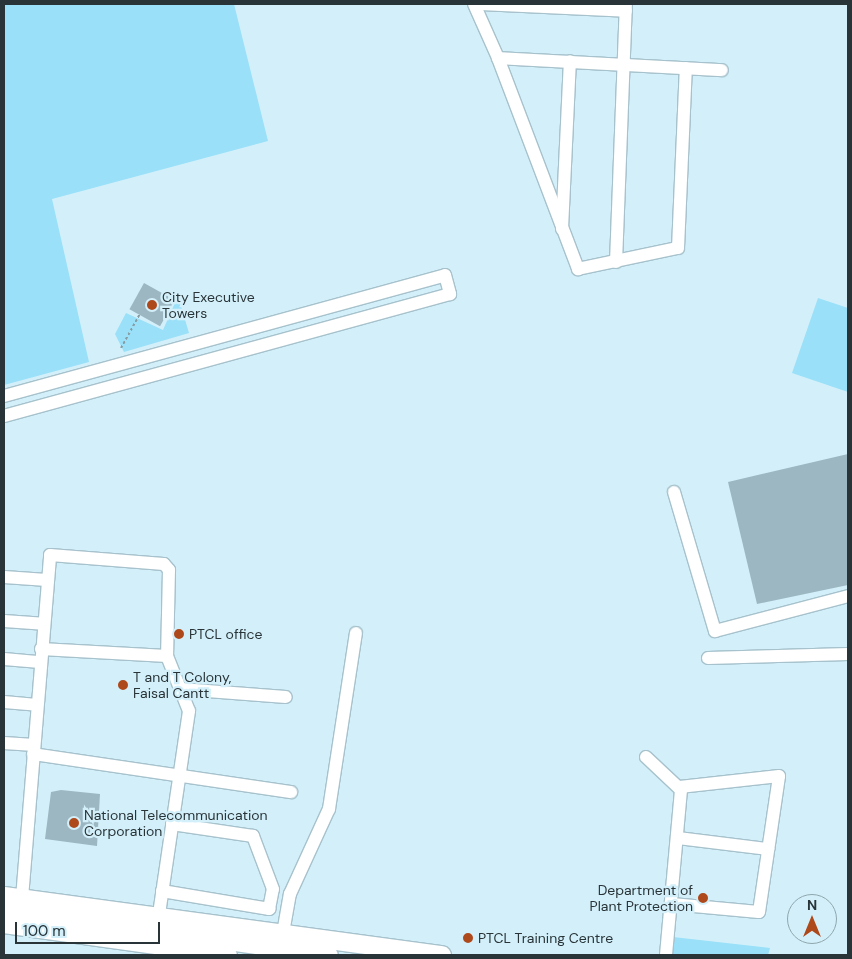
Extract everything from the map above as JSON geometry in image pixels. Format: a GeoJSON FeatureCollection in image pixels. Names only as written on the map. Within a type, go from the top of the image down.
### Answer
{"type":"FeatureCollection","features":[{"type":"Feature","properties":{"kind":"highway"},"geometry":{"type":"LineString","coordinates":[[4,896],[159,914],[442,955]]}},
{"type":"Feature","properties":{"kind":"highway"},"geometry":{"type":"LineString","coordinates":[[4,909],[329,955]]}},
{"type":"Feature","properties":{"kind":"highway"},"geometry":{"type":"LineString","coordinates":[[4,924],[228,955]]}},
{"type":"Feature","properties":{"kind":"street"},"geometry":{"type":"LineString","coordinates":[[474,4],[498,58],[562,235],[578,269],[678,248],[686,68]]}},
{"type":"Feature","properties":{"kind":"street"},"geometry":{"type":"LineString","coordinates":[[480,4],[626,7],[616,262]]}},
{"type":"Feature","properties":{"kind":"street"},"geometry":{"type":"LineString","coordinates":[[498,58],[722,70]]}},
{"type":"Feature","properties":{"kind":"street"},"geometry":{"type":"LineString","coordinates":[[562,235],[570,62]]}},
{"type":"Feature","properties":{"kind":"street"},"geometry":{"type":"LineString","coordinates":[[4,396],[445,276],[450,294],[4,416]]}},
{"type":"Feature","properties":{"kind":"street"},"geometry":{"type":"LineString","coordinates":[[300,315],[306,333]]}},
{"type":"Feature","properties":{"kind":"street"},"geometry":{"type":"LineString","coordinates":[[674,492],[715,631],[848,596]]}},
{"type":"Feature","properties":{"kind":"street"},"geometry":{"type":"LineString","coordinates":[[22,898],[46,580],[54,552],[164,564],[169,570],[167,656],[188,711],[159,914]]}},
{"type":"Feature","properties":{"kind":"street"},"geometry":{"type":"LineString","coordinates":[[4,577],[46,580]]}},
{"type":"Feature","properties":{"kind":"street"},"geometry":{"type":"LineString","coordinates":[[4,621],[43,624]]}},
{"type":"Feature","properties":{"kind":"street"},"geometry":{"type":"LineString","coordinates":[[282,933],[290,894],[329,809],[356,632]]}},
{"type":"Feature","properties":{"kind":"street"},"geometry":{"type":"LineString","coordinates":[[708,658],[848,650]]}},
{"type":"Feature","properties":{"kind":"street"},"geometry":{"type":"LineString","coordinates":[[4,659],[41,656],[167,656]]}},
{"type":"Feature","properties":{"kind":"street"},"geometry":{"type":"LineString","coordinates":[[181,689],[286,697]]}},
{"type":"Feature","properties":{"kind":"street"},"geometry":{"type":"LineString","coordinates":[[4,702],[37,705]]}},
{"type":"Feature","properties":{"kind":"street"},"geometry":{"type":"LineString","coordinates":[[4,743],[291,792]]}},
{"type":"Feature","properties":{"kind":"street"},"geometry":{"type":"LineString","coordinates":[[646,757],[680,787],[779,776],[759,912],[672,904]]}},
{"type":"Feature","properties":{"kind":"street"},"geometry":{"type":"LineString","coordinates":[[666,955],[678,838],[680,787]]}},
{"type":"Feature","properties":{"kind":"street"},"geometry":{"type":"LineString","coordinates":[[162,891],[269,909],[273,889],[253,836],[172,824]]}},
{"type":"Feature","properties":{"kind":"street"},"geometry":{"type":"LineString","coordinates":[[678,838],[768,849]]}},
{"type":"Feature","properties":{"kind":"path"},"geometry":{"type":"LineString","coordinates":[[121,348],[139,315]]}},
{"type":"Feature","properties":{"kind":"shaded area"},"geometry":{"type":"Polygon","coordinates":[[[4,4],[234,4],[268,141],[52,199],[89,362],[4,385],[4,4]]]}},
{"type":"Feature","properties":{"kind":"shaded area"},"geometry":{"type":"Polygon","coordinates":[[[178,296],[189,333],[124,352],[115,334],[126,313],[163,330],[178,296]]]}},
{"type":"Feature","properties":{"kind":"shaded area"},"geometry":{"type":"Polygon","coordinates":[[[818,298],[848,308],[848,392],[792,373],[818,298]]]}},
{"type":"Feature","properties":{"kind":"shaded area"},"geometry":{"type":"Polygon","coordinates":[[[673,937],[770,948],[768,955],[669,955],[673,937]]]}},
{"type":"Feature","properties":{"kind":"building","name":"City Executive Towers"},"geometry":{"type":"Polygon","coordinates":[[[144,283],[175,300],[160,326],[129,309],[144,283]]]}},
{"type":"Feature","properties":{"kind":"building"},"geometry":{"type":"Polygon","coordinates":[[[848,454],[848,585],[757,604],[728,482],[848,454]]]}},
{"type":"Feature","properties":{"kind":"building","name":"National Telecommunication Corporation"},"geometry":{"type":"Polygon","coordinates":[[[61,790],[100,794],[97,846],[45,839],[51,792],[61,790]]]}},
{"type":"Feature","properties":{"kind":"place","name":"City Executive Towers"},"geometry":{"type":"Point","coordinates":[152,305]}},
{"type":"Feature","properties":{"kind":"place","name":"PTCL office"},"geometry":{"type":"Point","coordinates":[179,634]}},
{"type":"Feature","properties":{"kind":"place","name":"T and T Colony, Faisal Cantt"},"geometry":{"type":"Point","coordinates":[123,685]}},
{"type":"Feature","properties":{"kind":"place","name":"National Telecommunication Corporation"},"geometry":{"type":"Point","coordinates":[74,823]}},
{"type":"Feature","properties":{"kind":"place","name":"Department of Plant Protection"},"geometry":{"type":"Point","coordinates":[703,898]}},
{"type":"Feature","properties":{"kind":"place","name":"PTCL Training Centre"},"geometry":{"type":"Point","coordinates":[468,938]}}]}
